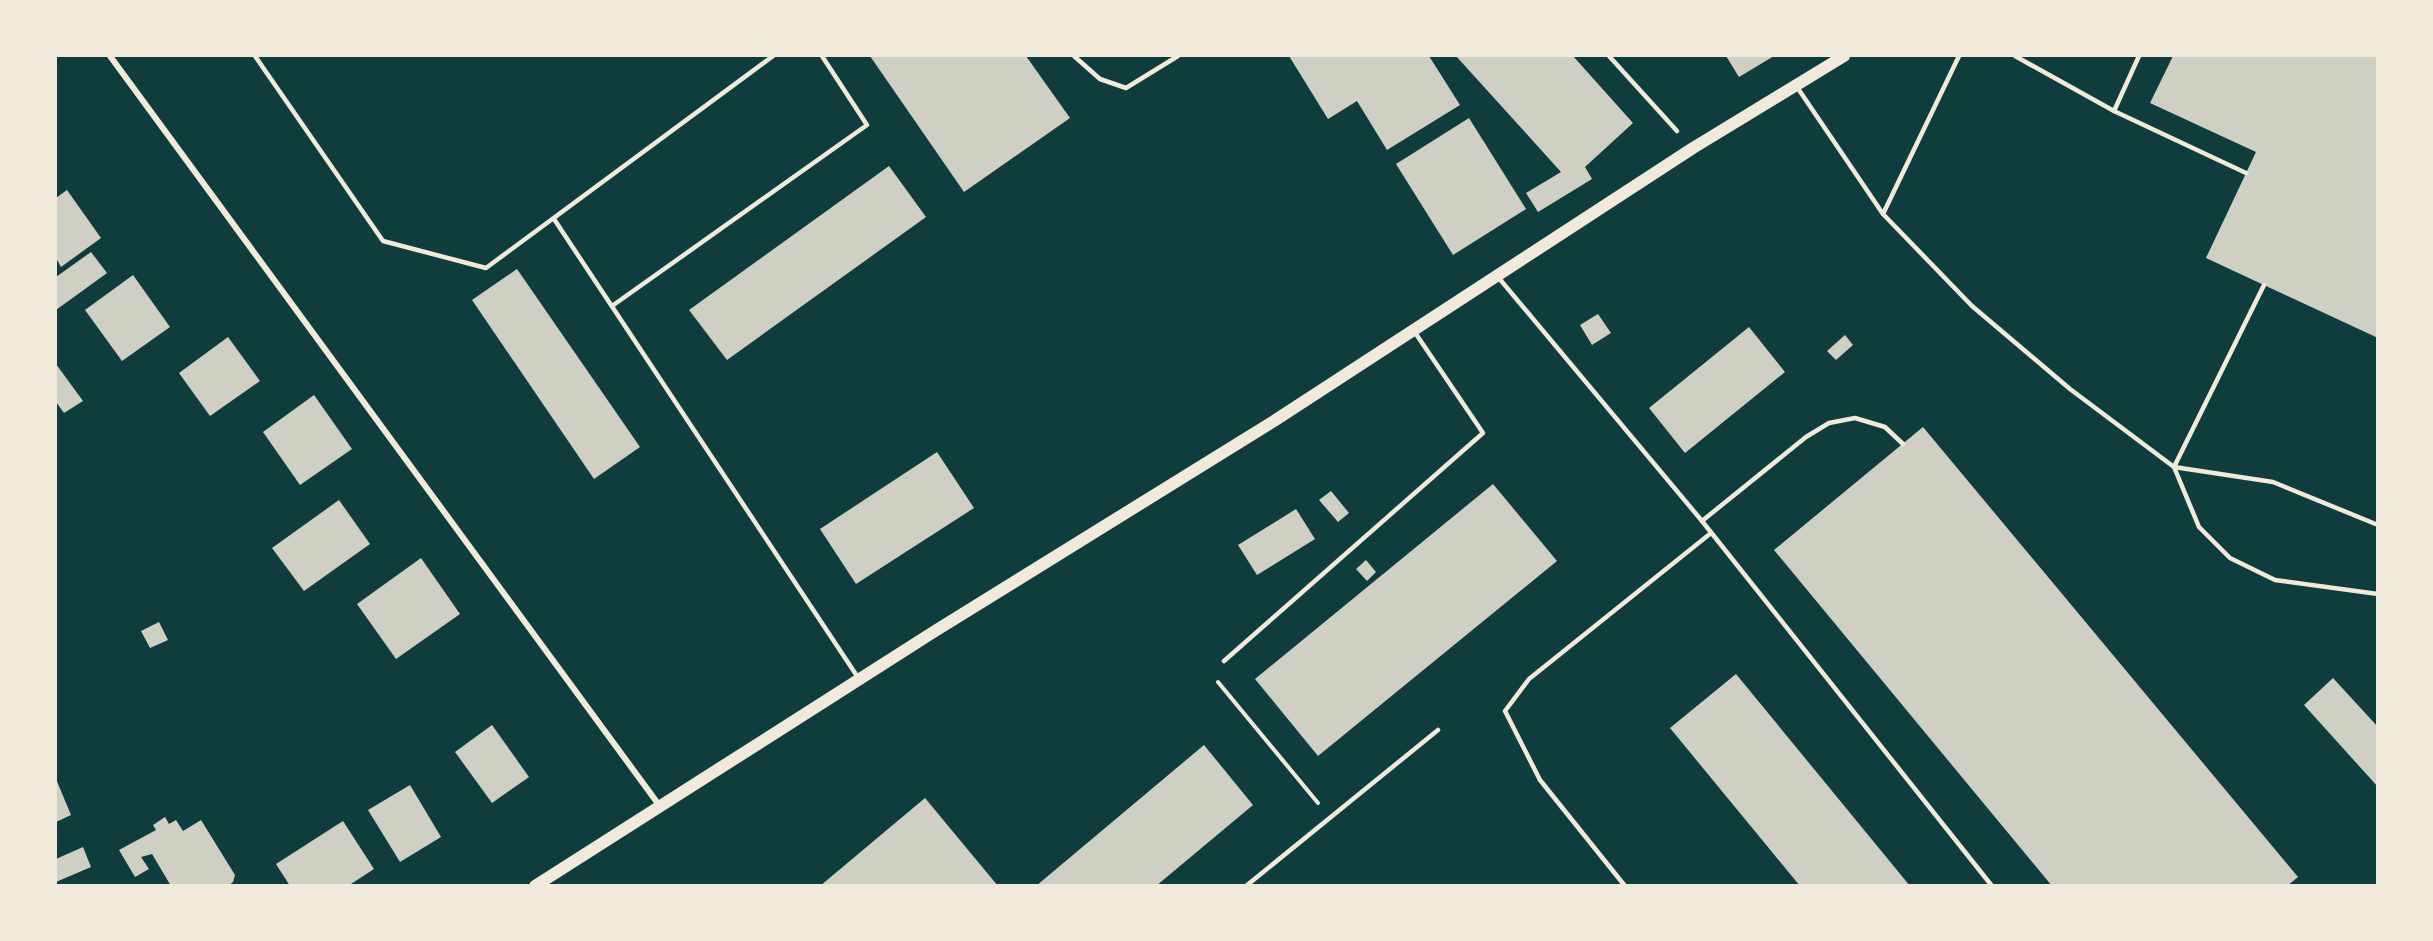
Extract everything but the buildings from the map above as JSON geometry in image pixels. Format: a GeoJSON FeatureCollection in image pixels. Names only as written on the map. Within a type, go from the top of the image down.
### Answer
{"type":"FeatureCollection","features":[{"type":"Feature","properties":{"kind":"main road"},"geometry":{"type":"LineString","coordinates":[[535,885],[859,679],[1274,421],[1694,148],[1844,56]]}},
{"type":"Feature","properties":{"kind":"street"},"geometry":{"type":"LineString","coordinates":[[110,56],[659,805]]}},
{"type":"Feature","properties":{"kind":"lane"},"geometry":{"type":"LineString","coordinates":[[255,56],[383,241],[486,268],[773,56]]}},
{"type":"Feature","properties":{"kind":"lane"},"geometry":{"type":"LineString","coordinates":[[612,306],[867,125],[822,56]]}},
{"type":"Feature","properties":{"kind":"lane"},"geometry":{"type":"LineString","coordinates":[[1074,56],[1100,79],[1126,88],[1178,56]]}},
{"type":"Feature","properties":{"kind":"lane"},"geometry":{"type":"LineString","coordinates":[[1609,56],[1677,131]]}},
{"type":"Feature","properties":{"kind":"lane"},"geometry":{"type":"LineString","coordinates":[[1883,214],[1959,56]]}},
{"type":"Feature","properties":{"kind":"lane"},"geometry":{"type":"LineString","coordinates":[[2015,56],[2114,111],[2246,173]]}},
{"type":"Feature","properties":{"kind":"lane"},"geometry":{"type":"LineString","coordinates":[[2114,111],[2139,56]]}},
{"type":"Feature","properties":{"kind":"lane"},"geometry":{"type":"LineString","coordinates":[[1796,85],[1883,214],[1972,306],[2070,389],[2174,467],[2273,482],[2378,525]]}},
{"type":"Feature","properties":{"kind":"lane"},"geometry":{"type":"LineString","coordinates":[[554,219],[859,679]]}},
{"type":"Feature","properties":{"kind":"lane"},"geometry":{"type":"LineString","coordinates":[[1498,277],[1702,520],[1992,885]]}},
{"type":"Feature","properties":{"kind":"lane"},"geometry":{"type":"LineString","coordinates":[[2264,285],[2174,467],[2199,527],[2230,558],[2275,580],[2378,594]]}},
{"type":"Feature","properties":{"kind":"lane"},"geometry":{"type":"LineString","coordinates":[[1224,661],[1483,433],[1414,330]]}},
{"type":"Feature","properties":{"kind":"lane"},"geometry":{"type":"LineString","coordinates":[[1702,520],[1806,437],[1829,423],[1856,418],[1886,427],[1903,444]]}},
{"type":"Feature","properties":{"kind":"lane"},"geometry":{"type":"LineString","coordinates":[[1625,885],[1540,780],[1505,711],[1529,679],[1711,533]]}},
{"type":"Feature","properties":{"kind":"lane"},"geometry":{"type":"LineString","coordinates":[[1246,885],[1438,730]]}},
{"type":"Feature","properties":{"kind":"path"},"geometry":{"type":"LineString","coordinates":[[1224,661],[1211,673],[1330,818]]}}]}
